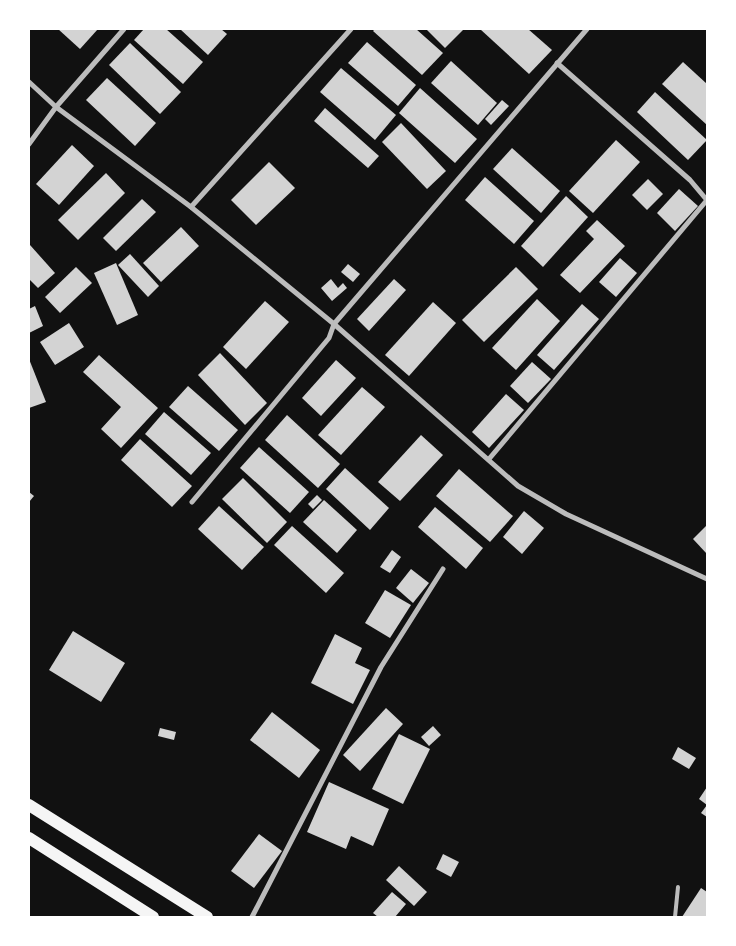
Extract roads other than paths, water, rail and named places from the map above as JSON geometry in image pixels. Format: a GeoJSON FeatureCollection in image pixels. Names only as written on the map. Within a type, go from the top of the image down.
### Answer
{"type":"FeatureCollection","features":[{"type":"Feature","properties":{"kind":"main road"},"geometry":{"type":"LineString","coordinates":[[29,805],[207,917]]}},
{"type":"Feature","properties":{"kind":"main road"},"geometry":{"type":"LineString","coordinates":[[29,838],[153,917]]}},
{"type":"Feature","properties":{"kind":"street"},"geometry":{"type":"LineString","coordinates":[[29,144],[56,107],[124,29]]}},
{"type":"Feature","properties":{"kind":"street"},"geometry":{"type":"LineString","coordinates":[[191,207],[351,29]]}},
{"type":"Feature","properties":{"kind":"street"},"geometry":{"type":"LineString","coordinates":[[192,502],[329,338],[334,324],[587,29]]}},
{"type":"Feature","properties":{"kind":"street"},"geometry":{"type":"LineString","coordinates":[[489,459],[707,197],[557,63]]}},
{"type":"Feature","properties":{"kind":"street"},"geometry":{"type":"LineString","coordinates":[[29,82],[56,107],[191,207],[334,324],[518,486],[566,514],[707,579]]}},
{"type":"Feature","properties":{"kind":"street"},"geometry":{"type":"LineString","coordinates":[[252,917],[381,667],[443,568]]}},
{"type":"Feature","properties":{"kind":"lane"},"geometry":{"type":"LineString","coordinates":[[675,917],[678,887]]}}]}
